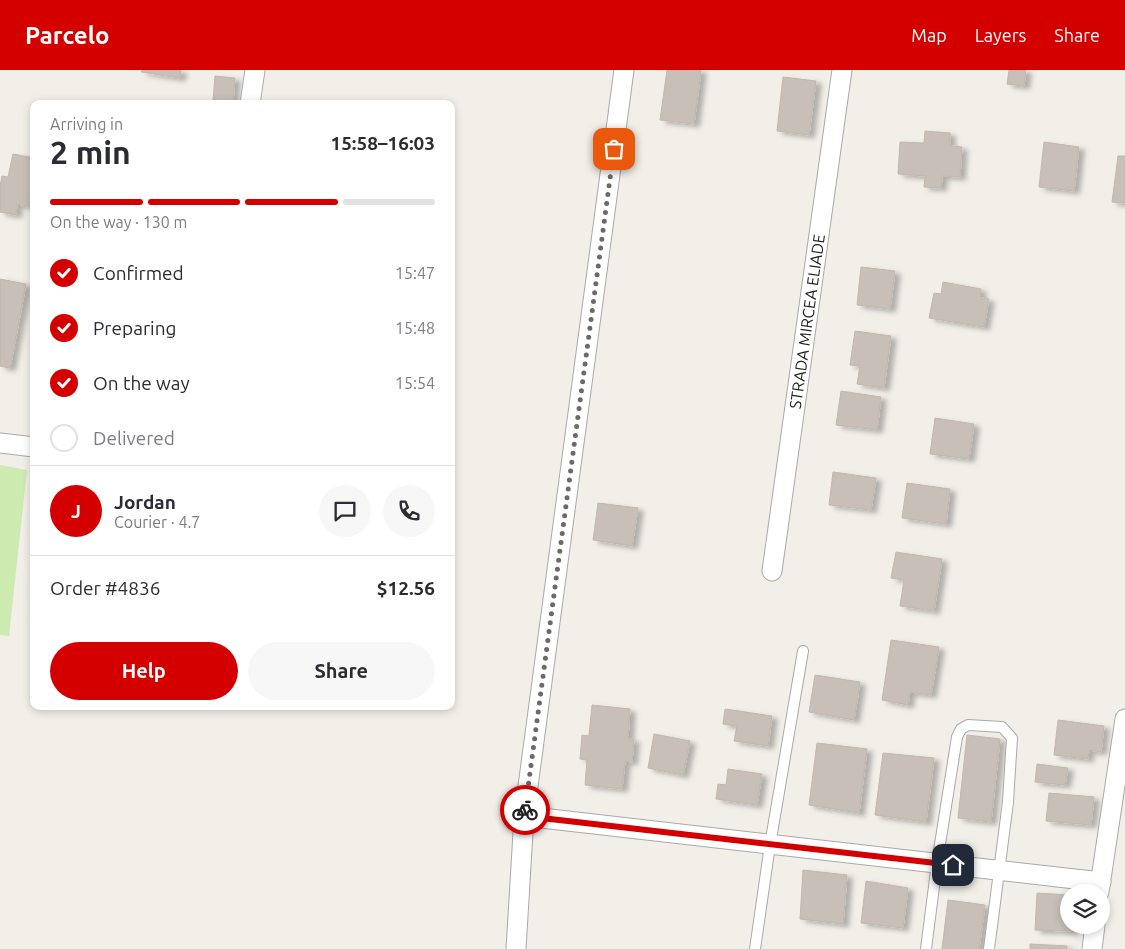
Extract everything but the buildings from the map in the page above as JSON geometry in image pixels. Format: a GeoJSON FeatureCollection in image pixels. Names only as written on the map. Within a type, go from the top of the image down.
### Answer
{"type":"FeatureCollection","features":[{"type":"Feature","properties":{"kind":"street"},"geometry":{"type":"LineString","coordinates":[[251,100],[255,70]]}},
{"type":"Feature","properties":{"kind":"street"},"geometry":{"type":"LineString","coordinates":[[516,949],[524,816],[624,70]]}},
{"type":"Feature","properties":{"kind":"street","name":"STRADA MIRCEA ELIADE"},"geometry":{"type":"LineString","coordinates":[[772,571],[842,70]]}},
{"type":"Feature","properties":{"kind":"street"},"geometry":{"type":"LineString","coordinates":[[0,443],[30,447]]}},
{"type":"Feature","properties":{"kind":"street"},"geometry":{"type":"LineString","coordinates":[[1100,884],[1125,719]]}},
{"type":"Feature","properties":{"kind":"street"},"geometry":{"type":"LineString","coordinates":[[524,816],[937,863],[1081,884]]}},
{"type":"Feature","properties":{"kind":"street"},"geometry":{"type":"LineString","coordinates":[[1092,949],[1094,934]]}},
{"type":"Feature","properties":{"kind":"lane"},"geometry":{"type":"LineString","coordinates":[[756,949],[770,845],[803,651]]}},
{"type":"Feature","properties":{"kind":"lane"},"geometry":{"type":"LineString","coordinates":[[926,949],[937,863],[957,737],[961,729],[968,725],[1002,727],[1012,738],[1008,802],[989,949]]}},
{"type":"Feature","properties":{"kind":"green space"},"geometry":{"type":"Polygon","coordinates":[[[0,465],[27,470],[9,636],[0,635],[0,465]]]}},
{"type":"Feature","properties":{"kind":"way so far"},"geometry":{"type":"LineString","coordinates":[[525,810],[614,149]]}},
{"type":"Feature","properties":{"kind":"route"},"geometry":{"type":"LineString","coordinates":[[525,810],[524,816],[953,865]]}}]}
